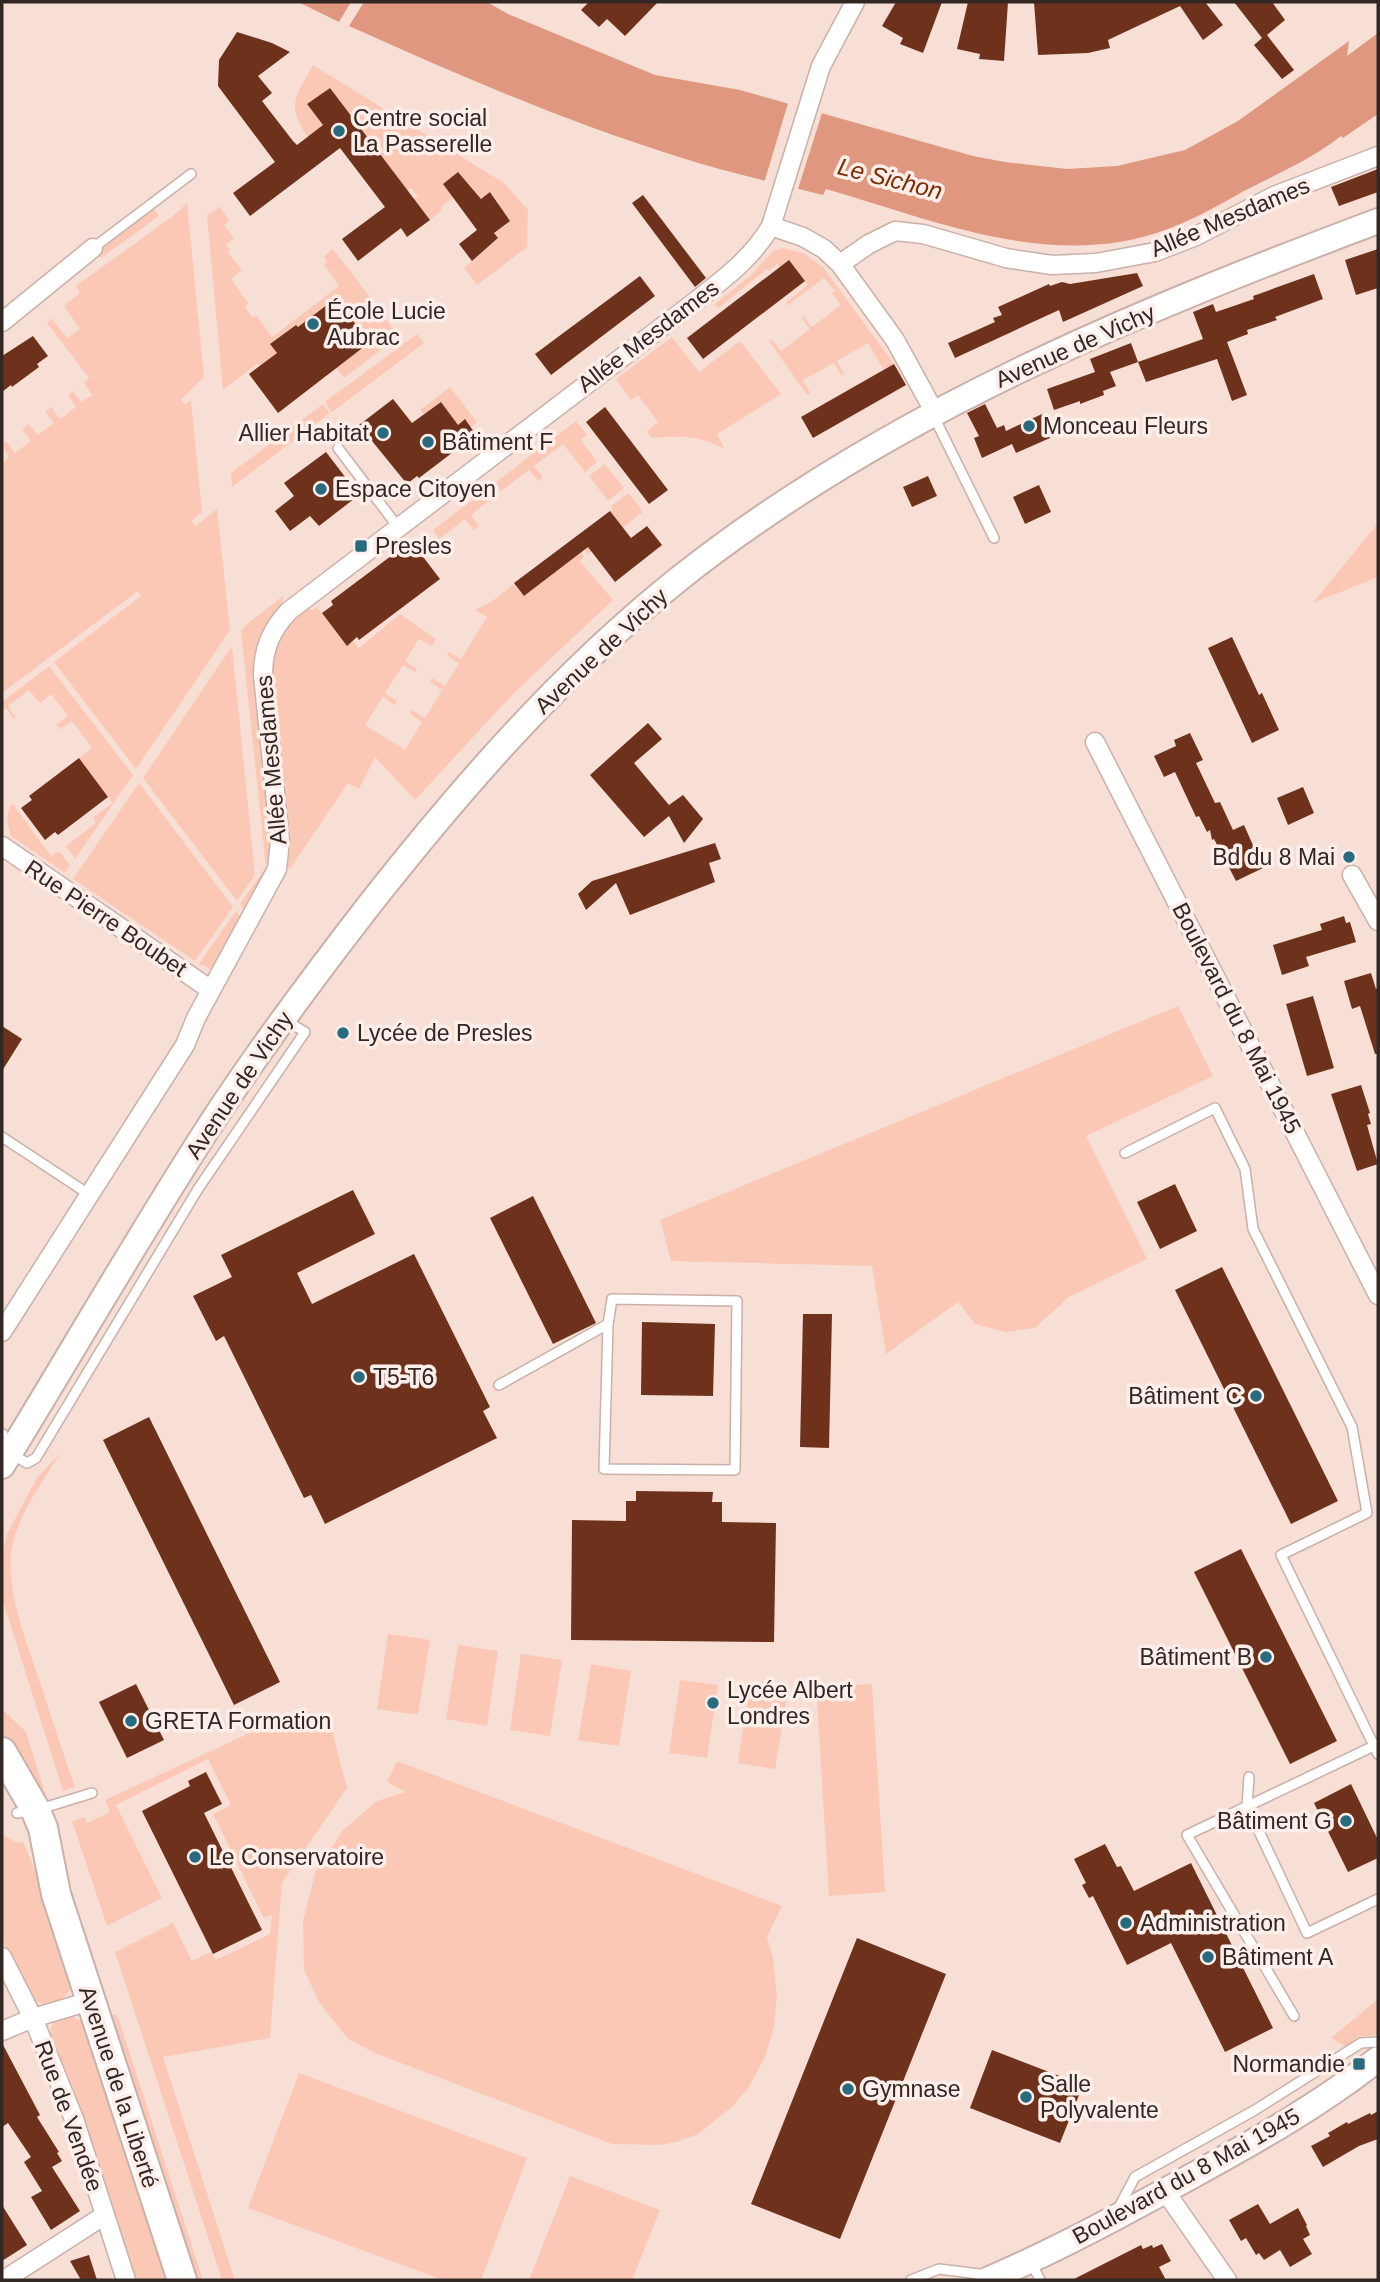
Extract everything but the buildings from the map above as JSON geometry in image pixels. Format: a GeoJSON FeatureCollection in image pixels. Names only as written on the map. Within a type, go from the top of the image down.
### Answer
{"type":"FeatureCollection","features":[{"type":"Feature","properties":{"kind":"main road","name":"Avenue de Vichy"},"geometry":{"type":"LineString","coordinates":[[4,1447],[64,1363],[214,1119],[309,982],[424,836],[518,729],[598,649],[681,578],[762,518],[835,470],[935,413],[1075,344],[1210,286],[1378,221]]}},
{"type":"Feature","properties":{"kind":"main road","name":"Avenue de la Liberté"},"geometry":{"type":"LineString","coordinates":[[2,1752],[26,1811]]}},
{"type":"Feature","properties":{"kind":"main road","name":"Avenue de la Liberté"},"geometry":{"type":"LineString","coordinates":[[2,1783],[43,1828],[56,1894],[182,2280]]}},
{"type":"Feature","properties":{"kind":"main road","name":"Boulevard du 8 Mai 1945"},"geometry":{"type":"LineString","coordinates":[[991,2278],[1035,2270],[1112,2220],[1257,2140],[1337,2090],[1378,2059]]}},
{"type":"Feature","properties":{"kind":"street"},"geometry":{"type":"LineString","coordinates":[[855,2],[821,66],[771,226],[803,237],[824,249],[840,264],[895,340],[935,413]]}},
{"type":"Feature","properties":{"kind":"street","name":"Allée Mesdames"},"geometry":{"type":"LineString","coordinates":[[840,264],[869,244],[895,231],[923,234],[1006,258],[1052,265],[1096,263],[1155,252],[1196,236],[1274,196],[1378,156]]}},
{"type":"Feature","properties":{"kind":"street","name":"Allée Mesdames"},"geometry":{"type":"LineString","coordinates":[[2,1332],[185,1045],[211,989],[272,881],[280,841],[262,675],[263,659],[269,640],[280,620],[727,276],[759,246],[771,226]]}},
{"type":"Feature","properties":{"kind":"street"},"geometry":{"type":"LineString","coordinates":[[2,322],[93,248]]}},
{"type":"Feature","properties":{"kind":"street","name":"Boulevard du 8 Mai 1945"},"geometry":{"type":"LineString","coordinates":[[1095,742],[1378,1295]]}},
{"type":"Feature","properties":{"kind":"street","name":"Rue Pierre Boubet"},"geometry":{"type":"LineString","coordinates":[[2,846],[211,989]]}},
{"type":"Feature","properties":{"kind":"street"},"geometry":{"type":"LineString","coordinates":[[1352,875],[1378,921]]}},
{"type":"Feature","properties":{"kind":"street","name":"Rue de Vendée"},"geometry":{"type":"LineString","coordinates":[[2,1957],[33,2018],[74,2119],[126,2280]]}},
{"type":"Feature","properties":{"kind":"street"},"geometry":{"type":"LineString","coordinates":[[2,2031],[33,2018],[90,2001]]}},
{"type":"Feature","properties":{"kind":"street"},"geometry":{"type":"LineString","coordinates":[[1165,2191],[1227,2280]]}},
{"type":"Feature","properties":{"kind":"street"},"geometry":{"type":"LineString","coordinates":[[4,2280],[105,2215]]}},
{"type":"Feature","properties":{"kind":"lane"},"geometry":{"type":"LineString","coordinates":[[93,248],[191,174]]}},
{"type":"Feature","properties":{"kind":"lane"},"geometry":{"type":"LineString","coordinates":[[935,413],[938,425],[994,538]]}},
{"type":"Feature","properties":{"kind":"lane"},"geometry":{"type":"LineString","coordinates":[[338,448],[398,527]]}},
{"type":"Feature","properties":{"kind":"lane"},"geometry":{"type":"LineString","coordinates":[[4,1447],[26,1463],[36,1458],[198,1189],[305,1032],[284,1019]]}},
{"type":"Feature","properties":{"kind":"lane"},"geometry":{"type":"LineString","coordinates":[[1125,1153],[1215,1108],[1245,1169],[1253,1228],[1352,1427],[1367,1513],[1281,1555],[1377,1748],[1187,1835],[1294,2016]]}},
{"type":"Feature","properties":{"kind":"lane"},"geometry":{"type":"LineString","coordinates":[[2,1137],[90,1195]]}},
{"type":"Feature","properties":{"kind":"lane"},"geometry":{"type":"LineString","coordinates":[[612,1299],[737,1301],[735,1470],[604,1469],[608,1324],[612,1299]]}},
{"type":"Feature","properties":{"kind":"lane"},"geometry":{"type":"LineString","coordinates":[[499,1385],[608,1324]]}},
{"type":"Feature","properties":{"kind":"lane"},"geometry":{"type":"LineString","coordinates":[[1249,1777],[1247,1806],[1307,1933],[1378,1899]]}},
{"type":"Feature","properties":{"kind":"lane"},"geometry":{"type":"LineString","coordinates":[[26,1811],[92,1793]]}},
{"type":"Feature","properties":{"kind":"lane"},"geometry":{"type":"LineString","coordinates":[[1112,2220],[1135,2177],[1255,2110],[1361,2043],[1378,2042]]}},
{"type":"Feature","properties":{"kind":"lane"},"geometry":{"type":"LineString","coordinates":[[911,2280],[939,2269],[991,2278]]}},
{"type":"Feature","properties":{"kind":"shaded area"},"geometry":{"type":"Polygon","coordinates":[[[313,65],[504,183],[528,210],[527,247],[477,285],[464,268],[498,239],[494,233],[499,203],[491,192],[481,199],[458,172],[443,184],[453,197],[430,220],[414,199],[418,197],[411,188],[407,191],[330,88],[308,104],[323,125],[308,137],[295,108],[298,93],[313,65]]]}},
{"type":"Feature","properties":{"kind":"shaded area"},"geometry":{"type":"Polygon","coordinates":[[[187,203],[204,377],[181,400],[185,405],[191,400],[202,512],[191,521],[196,526],[217,509],[230,630],[136,769],[54,662],[141,596],[138,591],[2,693],[2,463],[9,457],[2,444],[6,441],[15,453],[31,441],[22,429],[29,424],[38,435],[54,423],[45,412],[51,407],[60,419],[76,407],[68,395],[73,391],[81,402],[92,395],[84,383],[89,378],[47,323],[52,319],[67,338],[80,329],[64,306],[80,293],[76,286],[187,203]]]}},
{"type":"Feature","properties":{"kind":"shaded area"},"geometry":{"type":"Polygon","coordinates":[[[220,207],[229,220],[224,225],[234,238],[226,245],[230,250],[228,252],[242,270],[231,279],[248,303],[245,307],[252,317],[257,316],[272,337],[339,286],[324,264],[327,262],[324,256],[333,249],[374,302],[352,319],[336,299],[270,344],[277,353],[260,366],[257,364],[223,390],[207,215],[220,207]]]}},
{"type":"Feature","properties":{"kind":"shaded area"},"geometry":{"type":"Polygon","coordinates":[[[153,208],[159,216],[101,258],[96,251],[153,208]]]}},
{"type":"Feature","properties":{"kind":"shaded area"},"geometry":{"type":"Polygon","coordinates":[[[783,248],[803,253],[823,267],[894,364],[884,370],[868,343],[837,361],[844,374],[841,375],[834,363],[803,380],[810,393],[807,395],[769,341],[772,340],[781,351],[810,329],[801,317],[812,327],[841,305],[832,293],[835,291],[824,278],[788,305],[786,302],[808,285],[789,260],[779,267],[777,264],[769,271],[767,269],[718,308],[715,304],[750,276],[773,251],[783,248]]]}},
{"type":"Feature","properties":{"kind":"shaded area"},"geometry":{"type":"Polygon","coordinates":[[[375,305],[399,336],[344,378],[336,368],[365,346],[352,328],[356,325],[353,321],[375,305]]]}},
{"type":"Feature","properties":{"kind":"shaded area"},"geometry":{"type":"Polygon","coordinates":[[[417,334],[424,343],[332,412],[325,402],[417,334]]]}},
{"type":"Feature","properties":{"kind":"shaded area"},"geometry":{"type":"Polygon","coordinates":[[[672,337],[699,372],[740,341],[781,394],[717,434],[723,448],[688,437],[652,438],[647,431],[658,422],[638,395],[631,400],[616,379],[672,337]]]}},
{"type":"Feature","properties":{"kind":"shaded area"},"geometry":{"type":"Polygon","coordinates":[[[450,387],[477,422],[471,427],[465,420],[458,425],[441,402],[424,415],[420,410],[450,387]]]}},
{"type":"Feature","properties":{"kind":"shaded area"},"geometry":{"type":"Polygon","coordinates":[[[323,404],[330,413],[232,487],[231,473],[323,404]]]}},
{"type":"Feature","properties":{"kind":"shaded area"},"geometry":{"type":"Polygon","coordinates":[[[576,421],[587,435],[581,440],[597,462],[585,472],[563,444],[534,466],[543,477],[538,481],[529,470],[501,491],[495,483],[576,421]]]}},
{"type":"Feature","properties":{"kind":"shaded area"},"geometry":{"type":"Polygon","coordinates":[[[605,464],[624,488],[608,501],[589,476],[605,464]]]}},
{"type":"Feature","properties":{"kind":"shaded area"},"geometry":{"type":"Polygon","coordinates":[[[492,485],[498,493],[471,515],[479,526],[474,530],[465,519],[439,539],[433,530],[492,485]]]}},
{"type":"Feature","properties":{"kind":"shaded area"},"geometry":{"type":"Polygon","coordinates":[[[629,493],[643,512],[588,554],[585,549],[619,523],[610,511],[613,508],[611,506],[629,493]]]}},
{"type":"Feature","properties":{"kind":"shaded area"},"geometry":{"type":"Polygon","coordinates":[[[1378,523],[1378,577],[1313,603],[1378,523]]]}},
{"type":"Feature","properties":{"kind":"shaded area"},"geometry":{"type":"Polygon","coordinates":[[[581,552],[584,557],[580,561],[613,600],[512,695],[415,800],[375,757],[359,789],[348,783],[290,869],[287,867],[289,841],[272,665],[280,639],[295,619],[309,607],[312,611],[317,607],[347,645],[353,641],[359,648],[400,614],[436,639],[432,646],[419,639],[405,661],[417,669],[415,672],[403,665],[385,693],[397,701],[395,705],[383,697],[365,725],[405,750],[422,722],[410,714],[412,710],[425,718],[442,690],[430,682],[432,678],[445,686],[459,664],[447,655],[449,652],[461,659],[487,617],[475,610],[491,602],[514,584],[524,596],[581,552]]]}},
{"type":"Feature","properties":{"kind":"shaded area"},"geometry":{"type":"Polygon","coordinates":[[[283,596],[282,604],[261,634],[253,662],[270,846],[266,866],[241,631],[283,596]]]}},
{"type":"Feature","properties":{"kind":"shaded area"},"geometry":{"type":"Polygon","coordinates":[[[232,646],[255,875],[237,901],[143,778],[232,646]]]}},
{"type":"Feature","properties":{"kind":"shaded area"},"geometry":{"type":"Polygon","coordinates":[[[49,666],[133,775],[75,859],[66,846],[96,823],[93,818],[113,803],[79,758],[92,748],[72,721],[60,729],[56,725],[68,716],[51,694],[40,703],[29,690],[8,706],[16,718],[14,719],[6,708],[2,711],[2,702],[49,666]]]}},
{"type":"Feature","properties":{"kind":"shaded area"},"geometry":{"type":"Polygon","coordinates":[[[139,783],[233,907],[195,961],[73,879],[139,783]]]}},
{"type":"Feature","properties":{"kind":"shaded area"},"geometry":{"type":"Polygon","coordinates":[[[13,804],[51,856],[59,851],[70,865],[65,873],[11,836],[8,815],[13,804]]]}},
{"type":"Feature","properties":{"kind":"shaded area"},"geometry":{"type":"Polygon","coordinates":[[[266,868],[264,875],[245,911],[240,904],[266,868]]]}},
{"type":"Feature","properties":{"kind":"shaded area"},"geometry":{"type":"Polygon","coordinates":[[[236,911],[241,918],[212,970],[199,964],[236,911]]]}},
{"type":"Feature","properties":{"kind":"shaded area"},"geometry":{"type":"Polygon","coordinates":[[[1178,1006],[1213,1076],[1086,1136],[1147,1259],[1069,1297],[1035,1328],[1006,1332],[975,1324],[958,1302],[886,1354],[872,1266],[671,1261],[660,1220],[1178,1006]]]}},
{"type":"Feature","properties":{"kind":"shaded area"},"geometry":{"type":"Polygon","coordinates":[[[60,1453],[28,1505],[18,1527],[11,1555],[11,1574],[17,1612],[75,1787],[63,1791],[2,1598],[2,1555],[7,1534],[37,1478],[60,1453]]]}},
{"type":"Feature","properties":{"kind":"shaded area"},"geometry":{"type":"Polygon","coordinates":[[[388,1634],[430,1640],[418,1715],[377,1709],[388,1634]]]}},
{"type":"Feature","properties":{"kind":"shaded area"},"geometry":{"type":"Polygon","coordinates":[[[458,1645],[498,1651],[487,1726],[446,1719],[458,1645]]]}},
{"type":"Feature","properties":{"kind":"shaded area"},"geometry":{"type":"Polygon","coordinates":[[[521,1654],[562,1660],[550,1736],[510,1730],[521,1654]]]}},
{"type":"Feature","properties":{"kind":"shaded area"},"geometry":{"type":"Polygon","coordinates":[[[591,1664],[631,1671],[619,1746],[578,1740],[591,1664]]]}},
{"type":"Feature","properties":{"kind":"shaded area"},"geometry":{"type":"Polygon","coordinates":[[[680,1680],[718,1685],[707,1758],[669,1753],[680,1680]]]}},
{"type":"Feature","properties":{"kind":"shaded area"},"geometry":{"type":"Polygon","coordinates":[[[872,1684],[885,1892],[829,1896],[816,1687],[872,1684]]]}},
{"type":"Feature","properties":{"kind":"shaded area"},"geometry":{"type":"Polygon","coordinates":[[[749,1690],[787,1697],[775,1769],[738,1763],[749,1690]]]}},
{"type":"Feature","properties":{"kind":"shaded area"},"geometry":{"type":"Polygon","coordinates":[[[2,1709],[26,1732],[46,1796],[40,1798],[2,1742],[2,1709]]]}},
{"type":"Feature","properties":{"kind":"shaded area"},"geometry":{"type":"Polygon","coordinates":[[[301,1709],[329,1719],[347,1788],[282,1883],[270,2038],[163,2057],[235,2280],[222,2280],[115,1952],[173,1923],[192,1961],[211,1952],[216,1960],[270,1934],[272,1915],[264,1918],[213,1814],[231,1805],[208,1759],[116,1805],[162,1898],[107,1926],[72,1821],[85,1817],[87,1823],[110,1812],[105,1800],[301,1709]]]}},
{"type":"Feature","properties":{"kind":"shaded area"},"geometry":{"type":"Polygon","coordinates":[[[397,1761],[782,1906],[767,1937],[773,1958],[777,1996],[774,2027],[765,2057],[749,2087],[734,2105],[698,2134],[680,2141],[660,2145],[612,2144],[375,2053],[348,2039],[319,2002],[304,1970],[303,1921],[315,1873],[343,1830],[377,1801],[406,1792],[387,1782],[397,1761]]]}},
{"type":"Feature","properties":{"kind":"shaded area"},"geometry":{"type":"Polygon","coordinates":[[[3,1835],[17,1843],[23,1842],[45,1894],[72,1984],[66,1995],[56,2002],[33,2000],[2,1939],[3,1835]]]}},
{"type":"Feature","properties":{"kind":"shaded area"},"geometry":{"type":"Polygon","coordinates":[[[1378,1999],[1378,2035],[1358,2037],[1346,2047],[1331,2038],[1378,1999]]]}},
{"type":"Feature","properties":{"kind":"shaded area"},"geometry":{"type":"Polygon","coordinates":[[[117,2014],[203,2280],[191,2280],[105,2017],[117,2014]]]}},
{"type":"Feature","properties":{"kind":"shaded area"},"geometry":{"type":"Polygon","coordinates":[[[73,2017],[86,2024],[171,2280],[135,2280],[80,2112],[50,2034],[57,2021],[73,2017]]]}},
{"type":"Feature","properties":{"kind":"shaded area"},"geometry":{"type":"Polygon","coordinates":[[[299,2073],[527,2158],[481,2280],[443,2280],[248,2208],[299,2073]]]}},
{"type":"Feature","properties":{"kind":"shaded area"},"geometry":{"type":"Polygon","coordinates":[[[570,2176],[660,2210],[632,2280],[529,2280],[570,2176]]]}},
{"type":"Feature","properties":{"kind":"water"},"geometry":{"type":"Polygon","coordinates":[[[298,2],[351,2],[339,22],[298,2]]]}},
{"type":"Feature","properties":{"kind":"water","name":"Le Sichon"},"geometry":{"type":"Polygon","coordinates":[[[364,2],[487,2],[508,14],[655,75],[740,90],[973,156],[1067,169],[1117,166],[1185,150],[1238,121],[1349,41],[1347,56],[1378,33],[1378,114],[1294,166],[1168,229],[1125,241],[1082,245],[1039,244],[953,227],[826,189],[823,195],[733,172],[595,129],[349,26],[364,2]]]}},
{"type":"Feature","properties":{"kind":"pier"},"geometry":{"type":"Polygon","coordinates":[[[789,100],[823,110],[797,192],[764,183],[789,100]]]}},
{"type":"Feature","properties":{"kind":"place","name":"Centre social La Passerelle"},"geometry":{"type":"Point","coordinates":[339,131]}},
{"type":"Feature","properties":{"kind":"place","name":"École Lucie Aubrac"},"geometry":{"type":"Point","coordinates":[313,324]}},
{"type":"Feature","properties":{"kind":"place","name":"Monceau Fleurs"},"geometry":{"type":"Point","coordinates":[1029,426]}},
{"type":"Feature","properties":{"kind":"place","name":"Allier Habitat"},"geometry":{"type":"Point","coordinates":[383,433]}},
{"type":"Feature","properties":{"kind":"place","name":"Bâtiment F"},"geometry":{"type":"Point","coordinates":[428,442]}},
{"type":"Feature","properties":{"kind":"place","name":"Espace Citoyen"},"geometry":{"type":"Point","coordinates":[321,489]}},
{"type":"Feature","properties":{"kind":"place","name":"Presles"},"geometry":{"type":"Point","coordinates":[361,546]}},
{"type":"Feature","properties":{"kind":"place","name":"Bd du 8 Mai"},"geometry":{"type":"Point","coordinates":[1349,857]}},
{"type":"Feature","properties":{"kind":"place","name":"Lycée de Presles"},"geometry":{"type":"Point","coordinates":[343,1033]}},
{"type":"Feature","properties":{"kind":"place","name":"T5-T6"},"geometry":{"type":"Point","coordinates":[359,1377]}},
{"type":"Feature","properties":{"kind":"place","name":"Bâtiment C"},"geometry":{"type":"Point","coordinates":[1256,1396]}},
{"type":"Feature","properties":{"kind":"place","name":"Bâtiment B"},"geometry":{"type":"Point","coordinates":[1266,1657]}},
{"type":"Feature","properties":{"kind":"place","name":"Lycée Albert Londres"},"geometry":{"type":"Point","coordinates":[713,1703]}},
{"type":"Feature","properties":{"kind":"place","name":"GRETA Formation"},"geometry":{"type":"Point","coordinates":[131,1721]}},
{"type":"Feature","properties":{"kind":"place","name":"Bâtiment G"},"geometry":{"type":"Point","coordinates":[1346,1821]}},
{"type":"Feature","properties":{"kind":"place","name":"Le Conservatoire"},"geometry":{"type":"Point","coordinates":[195,1857]}},
{"type":"Feature","properties":{"kind":"place","name":"Administration"},"geometry":{"type":"Point","coordinates":[1126,1923]}},
{"type":"Feature","properties":{"kind":"place","name":"Bâtiment A"},"geometry":{"type":"Point","coordinates":[1208,1957]}},
{"type":"Feature","properties":{"kind":"place","name":"Normandie"},"geometry":{"type":"Point","coordinates":[1359,2064]}},
{"type":"Feature","properties":{"kind":"place","name":"Gymnase"},"geometry":{"type":"Point","coordinates":[848,2089]}},
{"type":"Feature","properties":{"kind":"place","name":"Salle Polyvalente"},"geometry":{"type":"Point","coordinates":[1026,2097]}}]}
